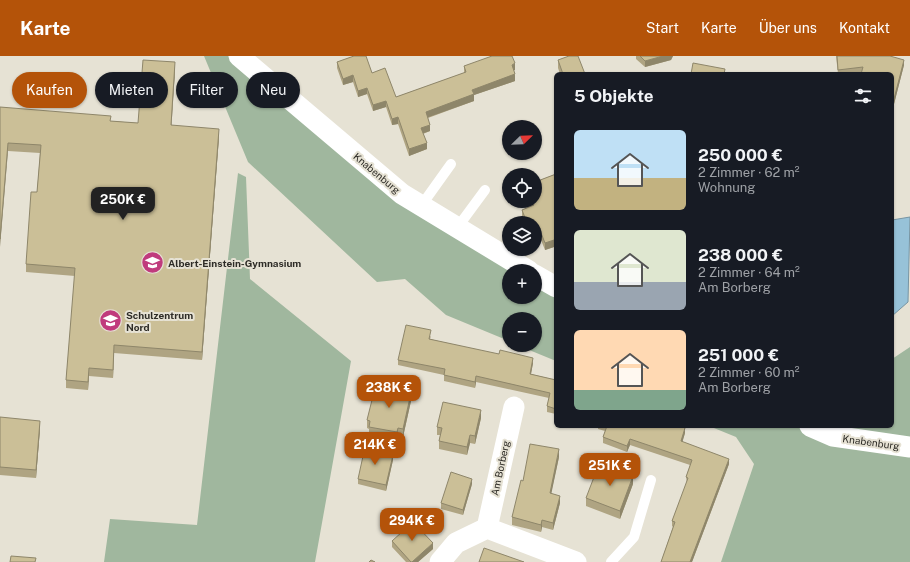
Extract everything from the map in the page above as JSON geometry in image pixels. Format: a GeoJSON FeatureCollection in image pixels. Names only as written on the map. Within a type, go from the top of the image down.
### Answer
{"type":"FeatureCollection","features":[{"type":"Feature","properties":{"kind":"street","name":"Knabenburg"},"geometry":{"type":"LineString","coordinates":[[239,56],[402,194],[517,264]]}},
{"type":"Feature","properties":{"kind":"street"},"geometry":{"type":"LineString","coordinates":[[542,278],[554,286]]}},
{"type":"Feature","properties":{"kind":"street","name":"Am Borberg"},"geometry":{"type":"LineString","coordinates":[[487,528],[514,407]]}},
{"type":"Feature","properties":{"kind":"street","name":"Knabenburg"},"geometry":{"type":"LineString","coordinates":[[815,428],[833,436],[910,447]]}},
{"type":"Feature","properties":{"kind":"street"},"geometry":{"type":"LineString","coordinates":[[440,562],[456,543],[487,528],[576,562]]}},
{"type":"Feature","properties":{"kind":"lane"},"geometry":{"type":"LineString","coordinates":[[422,206],[451,164]]}},
{"type":"Feature","properties":{"kind":"lane"},"geometry":{"type":"LineString","coordinates":[[458,228],[485,190]]}},
{"type":"Feature","properties":{"kind":"lane"},"geometry":{"type":"LineString","coordinates":[[611,562],[634,537],[651,480]]}},
{"type":"Feature","properties":{"kind":"green space"},"geometry":{"type":"Polygon","coordinates":[[[204,56],[239,56],[259,72],[246,72],[246,108],[300,108],[300,105],[502,265],[502,304],[542,304],[542,279],[554,286],[554,360],[534,352],[542,352],[542,312],[502,312],[502,338],[446,315],[405,279],[377,282],[248,162],[226,108],[238,108],[238,72],[211,72],[204,56]]]}},
{"type":"Feature","properties":{"kind":"green space"},"geometry":{"type":"Polygon","coordinates":[[[238,173],[246,177],[250,279],[351,361],[315,562],[104,562],[110,519],[197,525],[238,173]]]}},
{"type":"Feature","properties":{"kind":"green space"},"geometry":{"type":"Polygon","coordinates":[[[910,347],[910,562],[721,562],[754,464],[736,437],[714,428],[894,428],[894,358],[910,347]]]}},
{"type":"Feature","properties":{"kind":"water"},"geometry":{"type":"Polygon","coordinates":[[[910,217],[908,302],[894,314],[894,220],[910,217]]]}},
{"type":"Feature","properties":{"kind":"building"},"geometry":{"type":"Polygon","coordinates":[[[354,56],[366,56],[372,73],[385,68],[396,97],[466,72],[464,66],[492,56],[512,56],[515,63],[512,65],[515,74],[472,90],[474,94],[426,112],[430,125],[421,128],[427,143],[409,149],[398,117],[392,119],[386,101],[373,105],[367,88],[358,91],[353,75],[343,79],[337,62],[354,56]]]}},
{"type":"Feature","properties":{"kind":"building"},"geometry":{"type":"Polygon","coordinates":[[[569,56],[578,56],[584,72],[562,72],[558,60],[569,56]]]}},
{"type":"Feature","properties":{"kind":"building"},"geometry":{"type":"Polygon","coordinates":[[[640,56],[663,56],[645,61],[640,56]]]}},
{"type":"Feature","properties":{"kind":"building"},"geometry":{"type":"Polygon","coordinates":[[[837,56],[890,56],[904,60],[894,99],[894,72],[862,72],[863,67],[838,70],[837,56]]]}},
{"type":"Feature","properties":{"kind":"building","name":"Albert-Einstein-Gymnasium"},"geometry":{"type":"Polygon","coordinates":[[[143,60],[175,62],[171,125],[219,129],[202,352],[114,345],[113,370],[89,368],[88,382],[66,380],[75,268],[26,264],[31,192],[37,192],[41,145],[8,143],[0,239],[0,107],[111,116],[110,121],[138,123],[139,108],[168,108],[168,72],[142,72],[143,60]]]}},
{"type":"Feature","properties":{"kind":"building"},"geometry":{"type":"Polygon","coordinates":[[[693,63],[725,69],[724,72],[691,72],[693,63]]]}},
{"type":"Feature","properties":{"kind":"building"},"geometry":{"type":"Polygon","coordinates":[[[554,175],[554,240],[545,243],[542,236],[542,216],[524,216],[522,210],[527,208],[542,208],[542,179],[554,175]]]}},
{"type":"Feature","properties":{"kind":"building"},"geometry":{"type":"Polygon","coordinates":[[[406,325],[431,330],[429,339],[499,354],[500,350],[502,352],[533,358],[530,374],[554,380],[554,408],[547,406],[550,393],[476,376],[475,382],[444,375],[445,369],[398,360],[406,325]]]}},
{"type":"Feature","properties":{"kind":"building"},"geometry":{"type":"Polygon","coordinates":[[[376,384],[411,393],[403,429],[398,428],[397,432],[369,427],[370,421],[367,420],[376,384]]]}},
{"type":"Feature","properties":{"kind":"building"},"geometry":{"type":"Polygon","coordinates":[[[443,402],[481,410],[475,436],[470,435],[467,447],[439,441],[442,428],[437,427],[443,402]]]}},
{"type":"Feature","properties":{"kind":"building"},"geometry":{"type":"Polygon","coordinates":[[[0,417],[40,421],[36,470],[0,467],[0,417]]]}},
{"type":"Feature","properties":{"kind":"building"},"geometry":{"type":"Polygon","coordinates":[[[606,428],[685,428],[681,441],[729,459],[690,562],[661,562],[675,522],[672,521],[688,478],[686,477],[692,460],[630,439],[627,446],[603,437],[606,428]]]}},
{"type":"Feature","properties":{"kind":"building"},"geometry":{"type":"Polygon","coordinates":[[[530,444],[559,449],[550,493],[560,496],[553,523],[542,520],[541,525],[512,517],[521,480],[523,481],[530,444]]]}},
{"type":"Feature","properties":{"kind":"building"},"geometry":{"type":"Polygon","coordinates":[[[365,447],[393,455],[386,485],[358,479],[365,447]]]}},
{"type":"Feature","properties":{"kind":"building"},"geometry":{"type":"Polygon","coordinates":[[[599,464],[633,476],[620,511],[586,498],[599,464]]]}},
{"type":"Feature","properties":{"kind":"building"},"geometry":{"type":"Polygon","coordinates":[[[451,472],[472,479],[463,510],[441,503],[451,472]]]}},
{"type":"Feature","properties":{"kind":"building"},"geometry":{"type":"Polygon","coordinates":[[[413,522],[433,543],[411,562],[392,541],[413,522]]]}},
{"type":"Feature","properties":{"kind":"building"},"geometry":{"type":"Polygon","coordinates":[[[484,548],[524,562],[479,562],[484,548]]]}},
{"type":"Feature","properties":{"kind":"building"},"geometry":{"type":"Polygon","coordinates":[[[11,556],[36,558],[35,562],[10,562],[11,556]]]}},
{"type":"Feature","properties":{"kind":"place","name":"Albert-Einstein-Gymnasium"},"geometry":{"type":"Point","coordinates":[153,263]}},
{"type":"Feature","properties":{"kind":"place","name":"Schulzentrum Nord"},"geometry":{"type":"Point","coordinates":[110,321]}}]}
